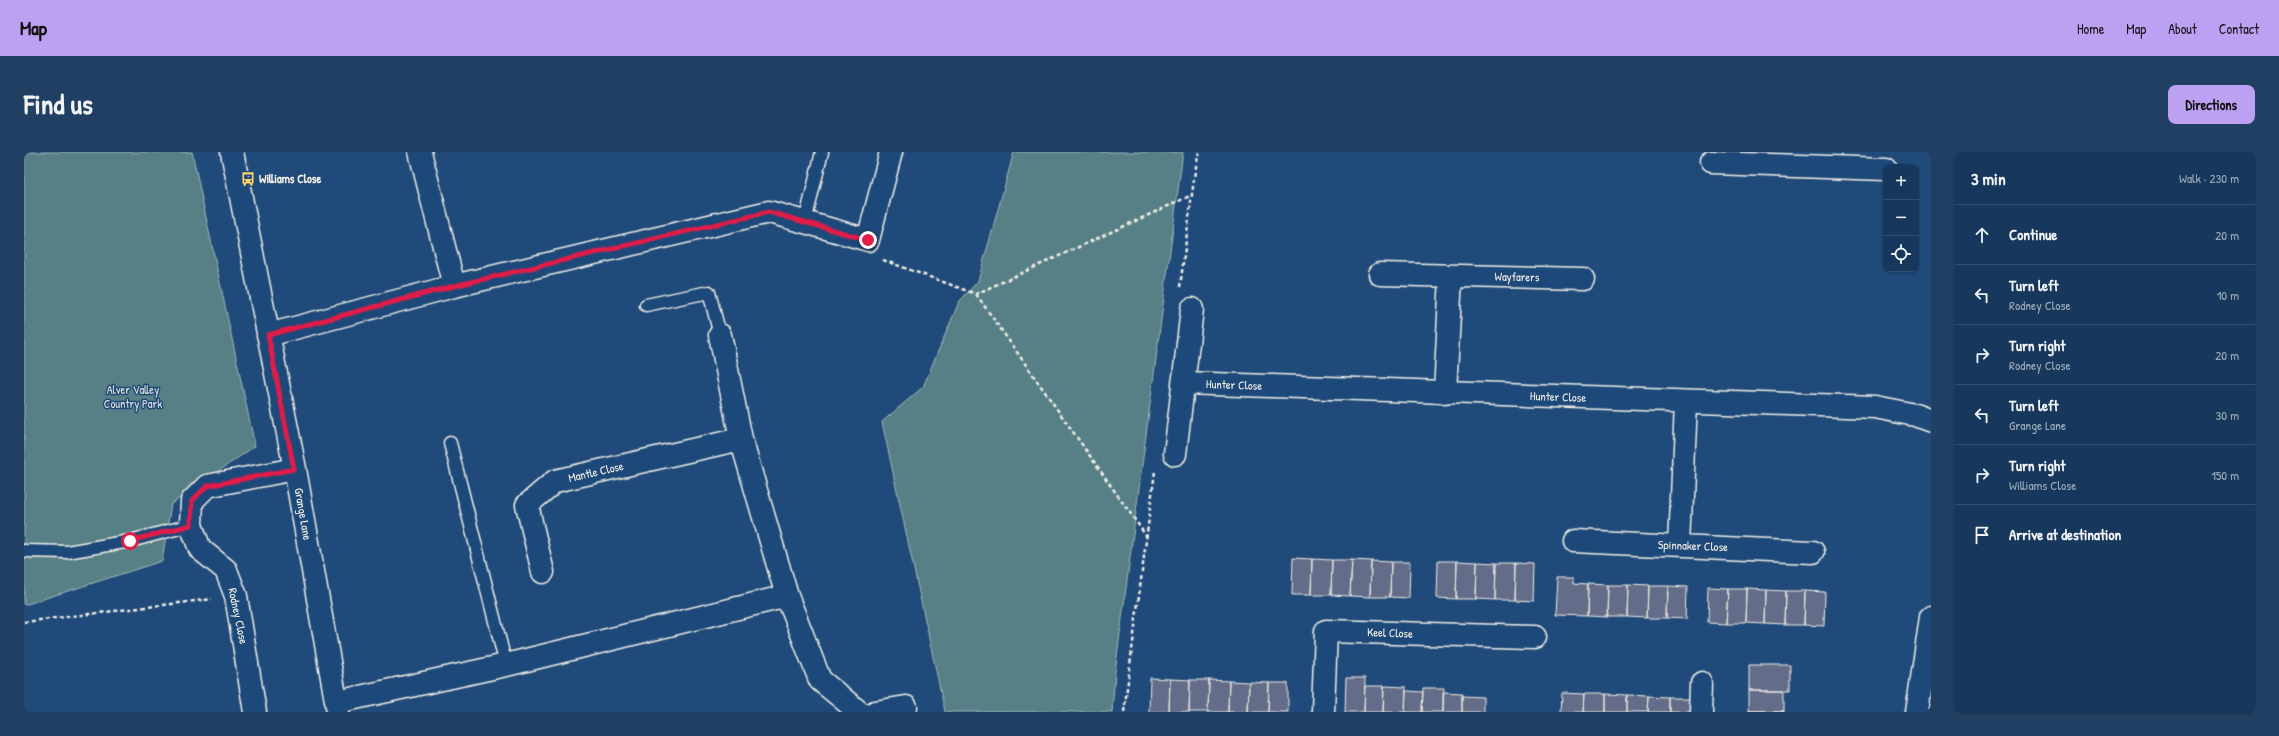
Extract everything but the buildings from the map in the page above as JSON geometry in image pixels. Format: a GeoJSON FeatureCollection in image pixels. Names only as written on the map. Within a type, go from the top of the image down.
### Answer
{"type":"FeatureCollection","features":[{"type":"Feature","properties":{"kind":"street","name":"Grange Lane"},"geometry":{"type":"LineString","coordinates":[[232,152],[294,469],[337,707]]}},
{"type":"Feature","properties":{"kind":"street"},"geometry":{"type":"LineString","coordinates":[[420,152],[454,286]]}},
{"type":"Feature","properties":{"kind":"street"},"geometry":{"type":"LineString","coordinates":[[268,335],[454,286],[769,212],[868,240],[891,152]]}},
{"type":"Feature","properties":{"kind":"street"},"geometry":{"type":"LineString","coordinates":[[1711,163],[1857,160],[1883,167]]}},
{"type":"Feature","properties":{"kind":"street","name":"Wayfarers"},"geometry":{"type":"LineString","coordinates":[[1380,274],[1584,279]]}},
{"type":"Feature","properties":{"kind":"street"},"geometry":{"type":"LineString","coordinates":[[1445,393],[1451,276]]}},
{"type":"Feature","properties":{"kind":"street"},"geometry":{"type":"LineString","coordinates":[[1175,454],[1192,309]]}},
{"type":"Feature","properties":{"kind":"street"},"geometry":{"type":"LineString","coordinates":[[720,335],[741,439],[787,596],[820,680],[859,712]]}},
{"type":"Feature","properties":{"kind":"street","name":"Hunter Close"},"geometry":{"type":"LineString","coordinates":[[1184,383],[1875,407],[1914,415],[1931,421]]}},
{"type":"Feature","properties":{"kind":"street"},"geometry":{"type":"LineString","coordinates":[[1680,546],[1686,401]]}},
{"type":"Feature","properties":{"kind":"street","name":"Mantle Close"},"geometry":{"type":"LineString","coordinates":[[543,572],[527,505],[555,481],[741,439]]}},
{"type":"Feature","properties":{"kind":"street","name":"Rodney Close"},"geometry":{"type":"LineString","coordinates":[[255,712],[236,596],[226,570],[200,549],[191,525],[192,501],[207,486],[294,469]]}},
{"type":"Feature","properties":{"kind":"street","name":"Spinnaker Close"},"geometry":{"type":"LineString","coordinates":[[1573,541],[1813,552]]}},
{"type":"Feature","properties":{"kind":"street"},"geometry":{"type":"LineString","coordinates":[[337,707],[787,596]]}},
{"type":"Feature","properties":{"kind":"street"},"geometry":{"type":"LineString","coordinates":[[1917,712],[1931,617]]}},
{"type":"Feature","properties":{"kind":"street","name":"Keel Close"},"geometry":{"type":"LineString","coordinates":[[1323,712],[1326,631],[1535,637]]}},
{"type":"Feature","properties":{"kind":"street"},"geometry":{"type":"LineString","coordinates":[[1701,712],[1702,683]]}},
{"type":"Feature","properties":{"kind":"street"},"geometry":{"type":"LineString","coordinates":[[875,712],[906,707]]}},
{"type":"Feature","properties":{"kind":"lane"},"geometry":{"type":"LineString","coordinates":[[805,222],[822,152]]}},
{"type":"Feature","properties":{"kind":"lane"},"geometry":{"type":"LineString","coordinates":[[646,305],[709,292],[720,335]]}},
{"type":"Feature","properties":{"kind":"lane"},"geometry":{"type":"LineString","coordinates":[[450,443],[506,665]]}},
{"type":"Feature","properties":{"kind":"lane"},"geometry":{"type":"LineString","coordinates":[[24,551],[67,552],[130,541],[191,525]]}},
{"type":"Feature","properties":{"kind":"path"},"geometry":{"type":"LineString","coordinates":[[976,294],[1193,195]]}},
{"type":"Feature","properties":{"kind":"path"},"geometry":{"type":"LineString","coordinates":[[868,240],[865,253],[976,294],[1147,538]]}},
{"type":"Feature","properties":{"kind":"path"},"geometry":{"type":"LineString","coordinates":[[24,622],[236,596]]}},
{"type":"Feature","properties":{"kind":"green space","name":"Alver Valley Country Park"},"geometry":{"type":"Polygon","coordinates":[[[24,152],[192,152],[255,446],[171,504],[162,561],[24,605],[24,152]]]}},
{"type":"Feature","properties":{"kind":"green space"},"geometry":{"type":"Polygon","coordinates":[[[1014,152],[1183,152],[1115,672],[1112,712],[945,712],[882,422],[923,387],[959,302],[978,281],[1014,152]]]}},
{"type":"Feature","properties":{"kind":"place","name":"Williams Close"},"geometry":{"type":"Point","coordinates":[248,179]}},
{"type":"Feature","properties":{"kind":"route"},"geometry":{"type":"LineString","coordinates":[[130,541],[191,525],[192,501],[207,486],[294,469],[268,335],[454,286],[769,212],[868,240]]}}]}
